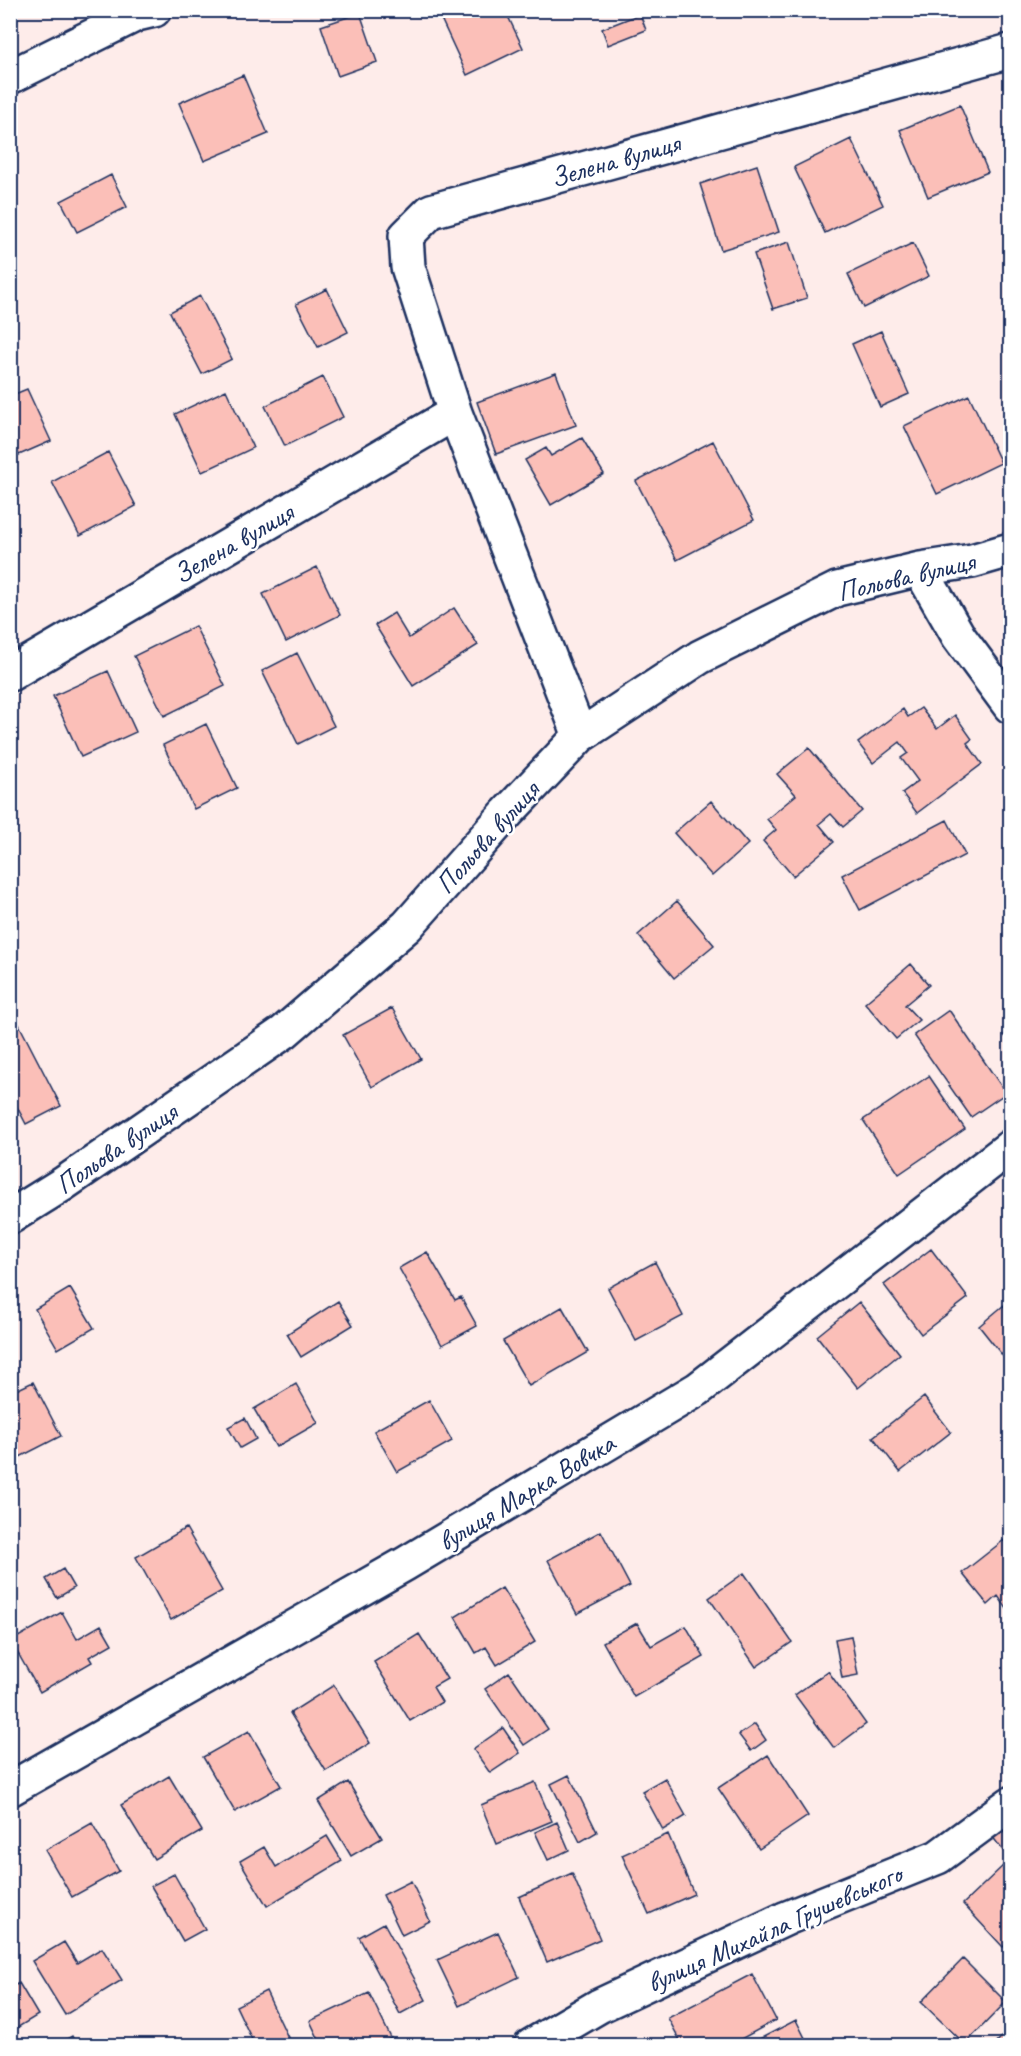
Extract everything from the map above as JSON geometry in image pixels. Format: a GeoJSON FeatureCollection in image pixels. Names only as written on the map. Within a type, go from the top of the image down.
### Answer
{"type":"FeatureCollection","features":[{"type":"Feature","properties":{"kind":"street"},"geometry":{"type":"LineString","coordinates":[[10,77],[137,14],[154,10]]}},
{"type":"Feature","properties":{"kind":"street","name":"Зелена вулиця"},"geometry":{"type":"LineString","coordinates":[[580,736],[455,413],[408,267],[406,236],[431,211],[1011,51]]}},
{"type":"Feature","properties":{"kind":"street","name":"Зелена вулиця"},"geometry":{"type":"LineString","coordinates":[[10,674],[455,413]]}},
{"type":"Feature","properties":{"kind":"street","name":"Польова вулиця"},"geometry":{"type":"LineString","coordinates":[[10,1217],[63,1184],[284,1032],[407,926],[507,813],[580,736],[700,657],[837,589],[920,569],[972,561],[1011,550]]}},
{"type":"Feature","properties":{"kind":"street"},"geometry":{"type":"LineString","coordinates":[[920,569],[959,637],[1011,706]]}},
{"type":"Feature","properties":{"kind":"street","name":"вулиця Марка Вовчка"},"geometry":{"type":"LineString","coordinates":[[10,1789],[405,1564],[699,1389],[1011,1147]]}},
{"type":"Feature","properties":{"kind":"street","name":"вулиця Михайла Грушевського"},"geometry":{"type":"LineString","coordinates":[[531,2046],[599,2006],[787,1918],[938,1857],[1011,1803]]}},
{"type":"Feature","properties":{"kind":"building"},"geometry":{"type":"Polygon","coordinates":[[[437,10],[505,10],[523,48],[467,75],[437,10]]]}},
{"type":"Feature","properties":{"kind":"building"},"geometry":{"type":"Polygon","coordinates":[[[360,13],[377,62],[338,76],[321,26],[360,13]]]}},
{"type":"Feature","properties":{"kind":"building"},"geometry":{"type":"Polygon","coordinates":[[[640,14],[646,30],[608,45],[602,29],[640,14]]]}},
{"type":"Feature","properties":{"kind":"building"},"geometry":{"type":"Polygon","coordinates":[[[243,75],[268,134],[204,161],[179,103],[243,75]]]}},
{"type":"Feature","properties":{"kind":"building"},"geometry":{"type":"Polygon","coordinates":[[[960,105],[988,172],[928,197],[900,130],[960,105]]]}},
{"type":"Feature","properties":{"kind":"building"},"geometry":{"type":"Polygon","coordinates":[[[851,139],[883,205],[825,233],[794,167],[851,139]]]}},
{"type":"Feature","properties":{"kind":"building"},"geometry":{"type":"Polygon","coordinates":[[[757,165],[779,232],[721,250],[700,184],[757,165]]]}},
{"type":"Feature","properties":{"kind":"building"},"geometry":{"type":"Polygon","coordinates":[[[111,175],[127,207],[77,232],[61,201],[111,175]]]}},
{"type":"Feature","properties":{"kind":"building"},"geometry":{"type":"Polygon","coordinates":[[[789,242],[807,298],[773,309],[754,254],[789,242]]]}},
{"type":"Feature","properties":{"kind":"building"},"geometry":{"type":"Polygon","coordinates":[[[913,243],[929,276],[864,308],[848,274],[913,243]]]}},
{"type":"Feature","properties":{"kind":"building"},"geometry":{"type":"Polygon","coordinates":[[[327,289],[348,332],[318,347],[296,304],[327,289]]]}},
{"type":"Feature","properties":{"kind":"building"},"geometry":{"type":"Polygon","coordinates":[[[200,296],[232,359],[202,374],[170,312],[200,296]]]}},
{"type":"Feature","properties":{"kind":"building"},"geometry":{"type":"Polygon","coordinates":[[[881,331],[909,394],[880,407],[852,344],[881,331]]]}},
{"type":"Feature","properties":{"kind":"building"},"geometry":{"type":"Polygon","coordinates":[[[556,373],[576,425],[496,454],[477,402],[556,373]]]}},
{"type":"Feature","properties":{"kind":"building"},"geometry":{"type":"Polygon","coordinates":[[[323,377],[343,417],[285,446],[265,406],[323,377]]]}},
{"type":"Feature","properties":{"kind":"building"},"geometry":{"type":"Polygon","coordinates":[[[27,389],[51,441],[19,455],[10,437],[10,396],[27,389]]]}},
{"type":"Feature","properties":{"kind":"building"},"geometry":{"type":"Polygon","coordinates":[[[226,390],[253,448],[202,472],[175,414],[226,390]]]}},
{"type":"Feature","properties":{"kind":"building"},"geometry":{"type":"Polygon","coordinates":[[[969,395],[1001,463],[937,494],[904,426],[969,395]]]}},
{"type":"Feature","properties":{"kind":"building"},"geometry":{"type":"Polygon","coordinates":[[[582,438],[604,474],[551,505],[525,460],[546,448],[551,456],[582,438]]]}},
{"type":"Feature","properties":{"kind":"building"},"geometry":{"type":"Polygon","coordinates":[[[713,441],[754,520],[677,560],[636,481],[713,441]]]}},
{"type":"Feature","properties":{"kind":"building"},"geometry":{"type":"Polygon","coordinates":[[[108,452],[136,506],[80,536],[52,482],[108,452]]]}},
{"type":"Feature","properties":{"kind":"building"},"geometry":{"type":"Polygon","coordinates":[[[317,567],[340,615],[286,642],[263,594],[317,567]]]}},
{"type":"Feature","properties":{"kind":"building"},"geometry":{"type":"Polygon","coordinates":[[[454,608],[478,645],[413,686],[375,625],[394,613],[409,638],[454,608]]]}},
{"type":"Feature","properties":{"kind":"building"},"geometry":{"type":"Polygon","coordinates":[[[195,626],[225,686],[164,716],[134,656],[195,626]]]}},
{"type":"Feature","properties":{"kind":"building"},"geometry":{"type":"Polygon","coordinates":[[[297,653],[334,726],[298,744],[262,671],[297,653]]]}},
{"type":"Feature","properties":{"kind":"building"},"geometry":{"type":"Polygon","coordinates":[[[108,671],[136,732],[81,757],[53,696],[108,671]]]}},
{"type":"Feature","properties":{"kind":"building"},"geometry":{"type":"Polygon","coordinates":[[[921,708],[937,729],[955,715],[972,739],[967,743],[982,764],[917,813],[902,793],[918,781],[901,758],[908,753],[900,742],[873,763],[858,743],[903,709],[908,717],[921,708]]]}},
{"type":"Feature","properties":{"kind":"building"},"geometry":{"type":"Polygon","coordinates":[[[206,724],[237,788],[194,809],[163,745],[206,724]]]}},
{"type":"Feature","properties":{"kind":"building"},"geometry":{"type":"Polygon","coordinates":[[[809,748],[862,811],[843,827],[831,814],[819,824],[834,842],[793,876],[763,841],[776,830],[767,819],[796,795],[777,774],[809,748]]]}},
{"type":"Feature","properties":{"kind":"building"},"geometry":{"type":"Polygon","coordinates":[[[10,785],[17,796],[10,800],[10,785]]]}},
{"type":"Feature","properties":{"kind":"building"},"geometry":{"type":"Polygon","coordinates":[[[711,801],[748,844],[712,876],[674,833],[711,801]]]}},
{"type":"Feature","properties":{"kind":"building"},"geometry":{"type":"Polygon","coordinates":[[[947,820],[965,855],[860,910],[842,875],[947,820]]]}},
{"type":"Feature","properties":{"kind":"building"},"geometry":{"type":"Polygon","coordinates":[[[677,901],[714,945],[674,978],[638,935],[677,901]]]}},
{"type":"Feature","properties":{"kind":"building"},"geometry":{"type":"Polygon","coordinates":[[[911,964],[929,985],[905,1005],[919,1020],[896,1039],[865,1003],[911,964]]]}},
{"type":"Feature","properties":{"kind":"building"},"geometry":{"type":"Polygon","coordinates":[[[392,1008],[421,1059],[372,1087],[343,1035],[392,1008]]]}},
{"type":"Feature","properties":{"kind":"building"},"geometry":{"type":"Polygon","coordinates":[[[949,1010],[1006,1093],[971,1117],[914,1035],[949,1010]]]}},
{"type":"Feature","properties":{"kind":"building"},"geometry":{"type":"Polygon","coordinates":[[[12,1011],[61,1106],[26,1124],[15,1103],[10,1105],[10,1012],[12,1011]]]}},
{"type":"Feature","properties":{"kind":"building"},"geometry":{"type":"Polygon","coordinates":[[[1010,1029],[1010,1042],[1004,1035],[1010,1029]]]}},
{"type":"Feature","properties":{"kind":"building"},"geometry":{"type":"Polygon","coordinates":[[[929,1076],[965,1129],[899,1174],[863,1120],[929,1076]]]}},
{"type":"Feature","properties":{"kind":"building"},"geometry":{"type":"Polygon","coordinates":[[[931,1249],[968,1298],[921,1334],[884,1285],[931,1249]]]}},
{"type":"Feature","properties":{"kind":"building"},"geometry":{"type":"Polygon","coordinates":[[[427,1252],[455,1300],[461,1297],[477,1326],[442,1345],[399,1268],[427,1252]]]}},
{"type":"Feature","properties":{"kind":"building"},"geometry":{"type":"Polygon","coordinates":[[[655,1262],[683,1316],[636,1341],[608,1288],[655,1262]]]}},
{"type":"Feature","properties":{"kind":"building"},"geometry":{"type":"Polygon","coordinates":[[[70,1288],[94,1328],[58,1349],[35,1309],[70,1288]]]}},
{"type":"Feature","properties":{"kind":"building"},"geometry":{"type":"Polygon","coordinates":[[[338,1301],[353,1325],[301,1357],[287,1334],[338,1301]]]}},
{"type":"Feature","properties":{"kind":"building"},"geometry":{"type":"Polygon","coordinates":[[[859,1302],[900,1354],[858,1388],[817,1336],[859,1302]]]}},
{"type":"Feature","properties":{"kind":"building"},"geometry":{"type":"Polygon","coordinates":[[[1004,1305],[1010,1314],[1010,1365],[979,1326],[1004,1305]]]}},
{"type":"Feature","properties":{"kind":"building"},"geometry":{"type":"Polygon","coordinates":[[[562,1307],[588,1352],[529,1386],[503,1341],[562,1307]]]}},
{"type":"Feature","properties":{"kind":"building"},"geometry":{"type":"Polygon","coordinates":[[[33,1382],[61,1436],[10,1462],[10,1393],[33,1382]]]}},
{"type":"Feature","properties":{"kind":"building"},"geometry":{"type":"Polygon","coordinates":[[[296,1384],[318,1423],[276,1447],[254,1409],[296,1384]]]}},
{"type":"Feature","properties":{"kind":"building"},"geometry":{"type":"Polygon","coordinates":[[[924,1397],[951,1432],[900,1472],[873,1437],[924,1397]]]}},
{"type":"Feature","properties":{"kind":"building"},"geometry":{"type":"Polygon","coordinates":[[[429,1400],[452,1441],[397,1472],[374,1431],[429,1400]]]}},
{"type":"Feature","properties":{"kind":"building"},"geometry":{"type":"Polygon","coordinates":[[[245,1418],[256,1439],[240,1448],[228,1427],[245,1418]]]}},
{"type":"Feature","properties":{"kind":"building"},"geometry":{"type":"Polygon","coordinates":[[[186,1528],[222,1591],[171,1620],[136,1557],[186,1528]]]}},
{"type":"Feature","properties":{"kind":"building"},"geometry":{"type":"Polygon","coordinates":[[[601,1531],[630,1586],[577,1614],[548,1560],[601,1531]]]}},
{"type":"Feature","properties":{"kind":"building"},"geometry":{"type":"Polygon","coordinates":[[[1004,1540],[1010,1549],[1010,1613],[998,1596],[988,1605],[962,1573],[1004,1540]]]}},
{"type":"Feature","properties":{"kind":"building"},"geometry":{"type":"Polygon","coordinates":[[[63,1569],[74,1588],[57,1598],[46,1579],[63,1569]]]}},
{"type":"Feature","properties":{"kind":"building"},"geometry":{"type":"Polygon","coordinates":[[[744,1573],[792,1642],[756,1667],[709,1598],[744,1573]]]}},
{"type":"Feature","properties":{"kind":"building"},"geometry":{"type":"Polygon","coordinates":[[[502,1588],[535,1642],[497,1665],[486,1647],[476,1653],[455,1617],[502,1588]]]}},
{"type":"Feature","properties":{"kind":"building"},"geometry":{"type":"Polygon","coordinates":[[[62,1612],[77,1639],[101,1625],[112,1644],[89,1657],[92,1662],[40,1692],[11,1641],[62,1612]]]}},
{"type":"Feature","properties":{"kind":"building"},"geometry":{"type":"Polygon","coordinates":[[[637,1623],[651,1646],[686,1626],[704,1657],[634,1697],[603,1642],[637,1623]]]}},
{"type":"Feature","properties":{"kind":"building"},"geometry":{"type":"Polygon","coordinates":[[[419,1634],[447,1679],[433,1687],[442,1702],[410,1721],[374,1662],[419,1634]]]}},
{"type":"Feature","properties":{"kind":"building"},"geometry":{"type":"Polygon","coordinates":[[[851,1636],[858,1675],[842,1678],[835,1639],[851,1636]]]}},
{"type":"Feature","properties":{"kind":"building"},"geometry":{"type":"Polygon","coordinates":[[[828,1671],[866,1724],[834,1748],[795,1695],[828,1671]]]}},
{"type":"Feature","properties":{"kind":"building"},"geometry":{"type":"Polygon","coordinates":[[[509,1672],[548,1729],[524,1745],[485,1689],[509,1672]]]}},
{"type":"Feature","properties":{"kind":"building"},"geometry":{"type":"Polygon","coordinates":[[[334,1685],[370,1743],[326,1771],[290,1713],[334,1685]]]}},
{"type":"Feature","properties":{"kind":"building"},"geometry":{"type":"Polygon","coordinates":[[[755,1724],[766,1740],[751,1751],[739,1735],[755,1724]]]}},
{"type":"Feature","properties":{"kind":"building"},"geometry":{"type":"Polygon","coordinates":[[[503,1728],[520,1753],[490,1773],[473,1749],[503,1728]]]}},
{"type":"Feature","properties":{"kind":"building"},"geometry":{"type":"Polygon","coordinates":[[[249,1731],[281,1786],[235,1812],[203,1757],[249,1731]]]}},
{"type":"Feature","properties":{"kind":"building"},"geometry":{"type":"Polygon","coordinates":[[[768,1755],[808,1816],[759,1849],[718,1788],[768,1755]]]}},
{"type":"Feature","properties":{"kind":"building"},"geometry":{"type":"Polygon","coordinates":[[[569,1775],[597,1832],[580,1842],[551,1784],[569,1775]]]}},
{"type":"Feature","properties":{"kind":"building"},"geometry":{"type":"Polygon","coordinates":[[[169,1776],[202,1831],[154,1859],[121,1805],[169,1776]]]}},
{"type":"Feature","properties":{"kind":"building"},"geometry":{"type":"Polygon","coordinates":[[[665,1778],[686,1816],[663,1830],[642,1791],[665,1778]]]}},
{"type":"Feature","properties":{"kind":"building"},"geometry":{"type":"Polygon","coordinates":[[[348,1782],[382,1838],[351,1856],[318,1801],[348,1782]]]}},
{"type":"Feature","properties":{"kind":"building"},"geometry":{"type":"Polygon","coordinates":[[[535,1782],[552,1821],[497,1844],[481,1805],[535,1782]]]}},
{"type":"Feature","properties":{"kind":"building"},"geometry":{"type":"Polygon","coordinates":[[[557,1822],[569,1850],[548,1860],[535,1832],[557,1822]]]}},
{"type":"Feature","properties":{"kind":"building"},"geometry":{"type":"Polygon","coordinates":[[[1010,1822],[1010,1860],[989,1832],[1010,1822]]]}},
{"type":"Feature","properties":{"kind":"building"},"geometry":{"type":"Polygon","coordinates":[[[92,1823],[119,1871],[72,1897],[45,1850],[92,1823]]]}},
{"type":"Feature","properties":{"kind":"building"},"geometry":{"type":"Polygon","coordinates":[[[668,1834],[694,1894],[649,1914],[622,1855],[668,1834]]]}},
{"type":"Feature","properties":{"kind":"building"},"geometry":{"type":"Polygon","coordinates":[[[327,1836],[342,1861],[267,1906],[240,1861],[264,1847],[276,1867],[327,1836]]]}},
{"type":"Feature","properties":{"kind":"building"},"geometry":{"type":"Polygon","coordinates":[[[1006,1863],[1010,1868],[1010,1941],[1003,1947],[963,1904],[1006,1863]]]}},
{"type":"Feature","properties":{"kind":"building"},"geometry":{"type":"Polygon","coordinates":[[[572,1873],[600,1939],[547,1962],[519,1897],[572,1873]]]}},
{"type":"Feature","properties":{"kind":"building"},"geometry":{"type":"Polygon","coordinates":[[[174,1874],[205,1929],[183,1941],[151,1886],[174,1874]]]}},
{"type":"Feature","properties":{"kind":"building"},"geometry":{"type":"Polygon","coordinates":[[[411,1881],[430,1921],[402,1935],[383,1895],[411,1881]]]}},
{"type":"Feature","properties":{"kind":"building"},"geometry":{"type":"Polygon","coordinates":[[[384,1923],[426,2000],[400,2014],[359,1937],[384,1923]]]}},
{"type":"Feature","properties":{"kind":"building"},"geometry":{"type":"Polygon","coordinates":[[[498,1932],[519,1977],[459,2006],[437,1960],[498,1932]]]}},
{"type":"Feature","properties":{"kind":"building"},"geometry":{"type":"Polygon","coordinates":[[[64,1942],[77,1963],[102,1948],[122,1980],[65,2015],[32,1961],[64,1942]]]}},
{"type":"Feature","properties":{"kind":"building"},"geometry":{"type":"Polygon","coordinates":[[[963,1959],[1006,2002],[965,2044],[921,2002],[963,1959]]]}},
{"type":"Feature","properties":{"kind":"building"},"geometry":{"type":"Polygon","coordinates":[[[752,1974],[776,2020],[728,2046],[683,2046],[668,2018],[752,1974]]]}},
{"type":"Feature","properties":{"kind":"building"},"geometry":{"type":"Polygon","coordinates":[[[19,1983],[38,2015],[15,2029],[10,2021],[10,1988],[19,1983]]]}},
{"type":"Feature","properties":{"kind":"building"},"geometry":{"type":"Polygon","coordinates":[[[266,1991],[292,2046],[255,2046],[236,2006],[266,1991]]]}},
{"type":"Feature","properties":{"kind":"building"},"geometry":{"type":"Polygon","coordinates":[[[369,1993],[391,2038],[376,2046],[322,2046],[310,2021],[369,1993]]]}},
{"type":"Feature","properties":{"kind":"building"},"geometry":{"type":"Polygon","coordinates":[[[796,2020],[809,2046],[746,2046],[796,2020]]]}},
{"type":"Feature","properties":{"kind":"building"},"geometry":{"type":"Polygon","coordinates":[[[1010,2028],[1010,2046],[993,2046],[1010,2028]]]}},
{"type":"Feature","properties":{"kind":"building"},"geometry":{"type":"Polygon","coordinates":[[[72,2036],[77,2046],[54,2046],[72,2036]]]}}]}
